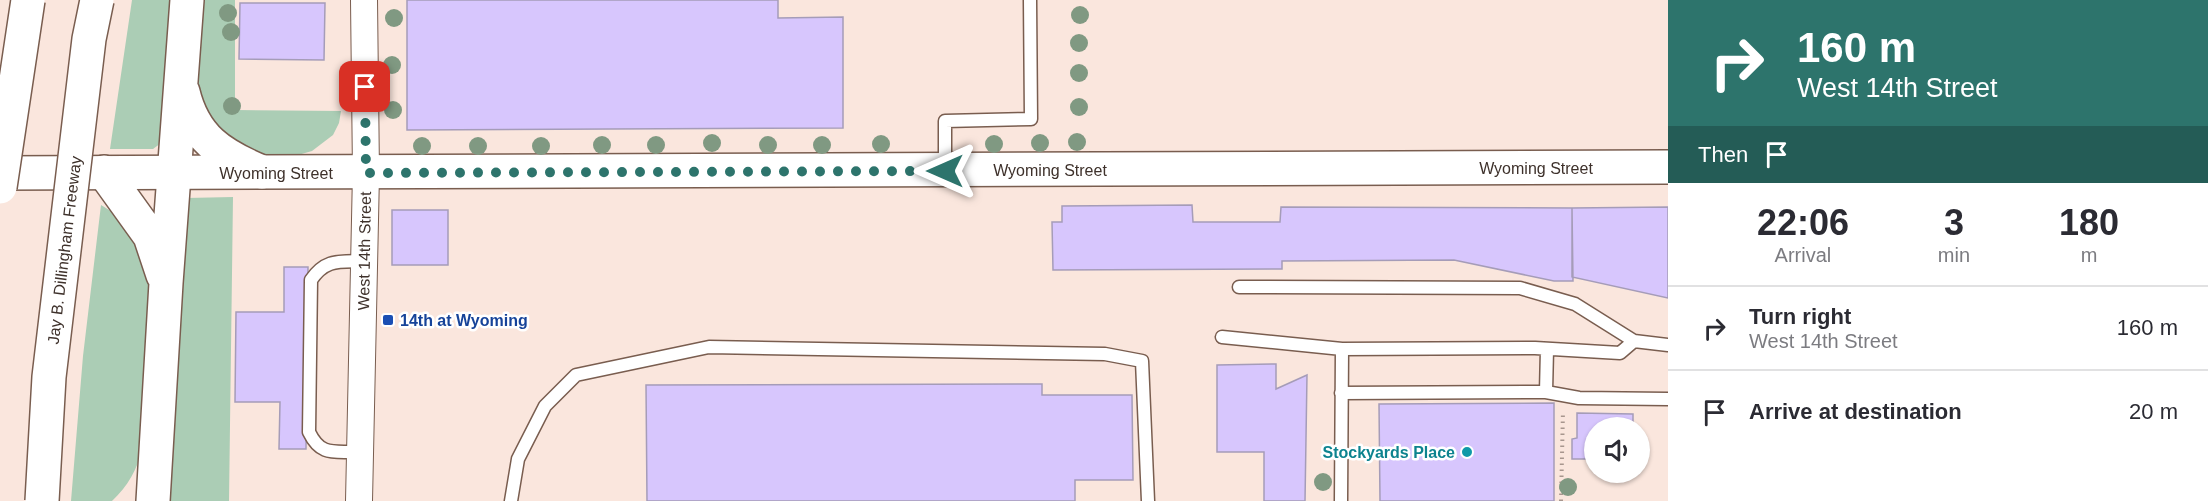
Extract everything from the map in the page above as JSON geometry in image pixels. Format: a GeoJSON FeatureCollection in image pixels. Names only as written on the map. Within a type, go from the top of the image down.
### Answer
{"type":"FeatureCollection","features":[{"type":"Feature","properties":{"kind":"main road"},"geometry":{"type":"LineString","coordinates":[[0,187],[28,0]]}},
{"type":"Feature","properties":{"kind":"main road","name":"Jay B. Dillingham Freeway"},"geometry":{"type":"LineString","coordinates":[[42,501],[49,377],[89,39],[97,0]]}},
{"type":"Feature","properties":{"kind":"main road"},"geometry":{"type":"LineString","coordinates":[[153,501],[187,0]]}},
{"type":"Feature","properties":{"kind":"main road"},"geometry":{"type":"LineString","coordinates":[[181,84],[188,113],[207,141],[235,161],[262,172]]}},
{"type":"Feature","properties":{"kind":"main road","name":"Wyoming Street"},"geometry":{"type":"LineString","coordinates":[[0,173],[1668,167]]}},
{"type":"Feature","properties":{"kind":"main road"},"geometry":{"type":"LineString","coordinates":[[104,172],[150,236],[166,283]]}},
{"type":"Feature","properties":{"kind":"main road"},"geometry":{"type":"LineString","coordinates":[[133,501],[143,488],[155,464]]}},
{"type":"Feature","properties":{"kind":"street","name":"West 14th Street"},"geometry":{"type":"LineString","coordinates":[[359,501],[366,173],[364,0]]}},
{"type":"Feature","properties":{"kind":"lane"},"geometry":{"type":"LineString","coordinates":[[945,171],[945,121],[1031,119],[1030,0]]}},
{"type":"Feature","properties":{"kind":"lane"},"geometry":{"type":"LineString","coordinates":[[360,452],[325,451],[315,445],[309,432],[311,280],[319,268],[334,262],[364,261]]}},
{"type":"Feature","properties":{"kind":"lane"},"geometry":{"type":"LineString","coordinates":[[1239,287],[1520,288],[1575,304],[1634,341],[1668,345]]}},
{"type":"Feature","properties":{"kind":"lane"},"geometry":{"type":"LineString","coordinates":[[1222,338],[1342,349],[1547,349],[1620,353],[1634,341]]}},
{"type":"Feature","properties":{"kind":"lane"},"geometry":{"type":"LineString","coordinates":[[511,501],[518,459],[545,406],[576,375],[709,347],[1104,354],[1142,361],[1148,501]]}},
{"type":"Feature","properties":{"kind":"lane"},"geometry":{"type":"LineString","coordinates":[[1341,501],[1342,349]]}},
{"type":"Feature","properties":{"kind":"lane"},"geometry":{"type":"LineString","coordinates":[[1546,392],[1547,349]]}},
{"type":"Feature","properties":{"kind":"lane"},"geometry":{"type":"LineString","coordinates":[[1341,393],[1546,392],[1579,398],[1668,399]]}},
{"type":"Feature","properties":{"kind":"path"},"geometry":{"type":"LineString","coordinates":[[1561,501],[1563,410]]}},
{"type":"Feature","properties":{"kind":"green space"},"geometry":{"type":"Polygon","coordinates":[[[132,0],[173,0],[161,143],[153,149],[110,149],[132,0]]]}},
{"type":"Feature","properties":{"kind":"green space"},"geometry":{"type":"Polygon","coordinates":[[[202,0],[235,0],[235,110],[341,111],[339,123],[333,135],[312,151],[285,157],[255,155],[217,132],[197,91],[202,0]]]}},
{"type":"Feature","properties":{"kind":"green space"},"geometry":{"type":"Polygon","coordinates":[[[233,197],[229,501],[165,501],[186,198],[233,197]]]}},
{"type":"Feature","properties":{"kind":"green space"},"geometry":{"type":"Polygon","coordinates":[[[101,205],[122,218],[134,232],[151,277],[142,449],[131,477],[112,501],[71,501],[83,356],[101,205]]]}},
{"type":"Feature","properties":{"kind":"building"},"geometry":{"type":"Polygon","coordinates":[[[407,0],[778,0],[778,18],[843,17],[843,128],[407,130],[407,0]]]}},
{"type":"Feature","properties":{"kind":"building"},"geometry":{"type":"Polygon","coordinates":[[[240,3],[325,3],[324,60],[239,59],[240,3]]]}},
{"type":"Feature","properties":{"kind":"building"},"geometry":{"type":"Polygon","coordinates":[[[1192,205],[1193,222],[1280,222],[1281,207],[1572,208],[1573,281],[1554,281],[1454,260],[1282,261],[1282,269],[1053,270],[1052,222],[1062,222],[1062,206],[1192,205]]]}},
{"type":"Feature","properties":{"kind":"building"},"geometry":{"type":"Polygon","coordinates":[[[1668,207],[1668,298],[1572,277],[1572,208],[1668,207]]]}},
{"type":"Feature","properties":{"kind":"building"},"geometry":{"type":"Polygon","coordinates":[[[392,210],[448,210],[448,265],[392,265],[392,210]]]}},
{"type":"Feature","properties":{"kind":"building"},"geometry":{"type":"Polygon","coordinates":[[[284,267],[308,267],[306,449],[279,449],[280,402],[235,402],[236,312],[284,312],[284,267]]]}},
{"type":"Feature","properties":{"kind":"building"},"geometry":{"type":"Polygon","coordinates":[[[1276,364],[1276,389],[1307,375],[1305,501],[1264,501],[1264,452],[1217,452],[1217,365],[1276,364]]]}},
{"type":"Feature","properties":{"kind":"building"},"geometry":{"type":"Polygon","coordinates":[[[1042,384],[1042,395],[1132,395],[1133,480],[1075,480],[1075,501],[647,501],[646,385],[1042,384]]]}},
{"type":"Feature","properties":{"kind":"building","name":"Stockyards Place"},"geometry":{"type":"Polygon","coordinates":[[[1554,403],[1554,501],[1380,501],[1379,404],[1554,403]]]}},
{"type":"Feature","properties":{"kind":"building"},"geometry":{"type":"Polygon","coordinates":[[[1577,413],[1633,414],[1633,417],[1584,417],[1584,459],[1572,459],[1572,439],[1577,438],[1577,413]]]}},
{"type":"Feature","properties":{"kind":"place","name":"14th at Wyoming"},"geometry":{"type":"Point","coordinates":[388,320]}},
{"type":"Feature","properties":{"kind":"place","name":"Stockyards Place"},"geometry":{"type":"Point","coordinates":[1467,452]}},
{"type":"Feature","properties":{"kind":"route"},"geometry":{"type":"LineString","coordinates":[[365,87],[366,173],[945,171]]}}]}
